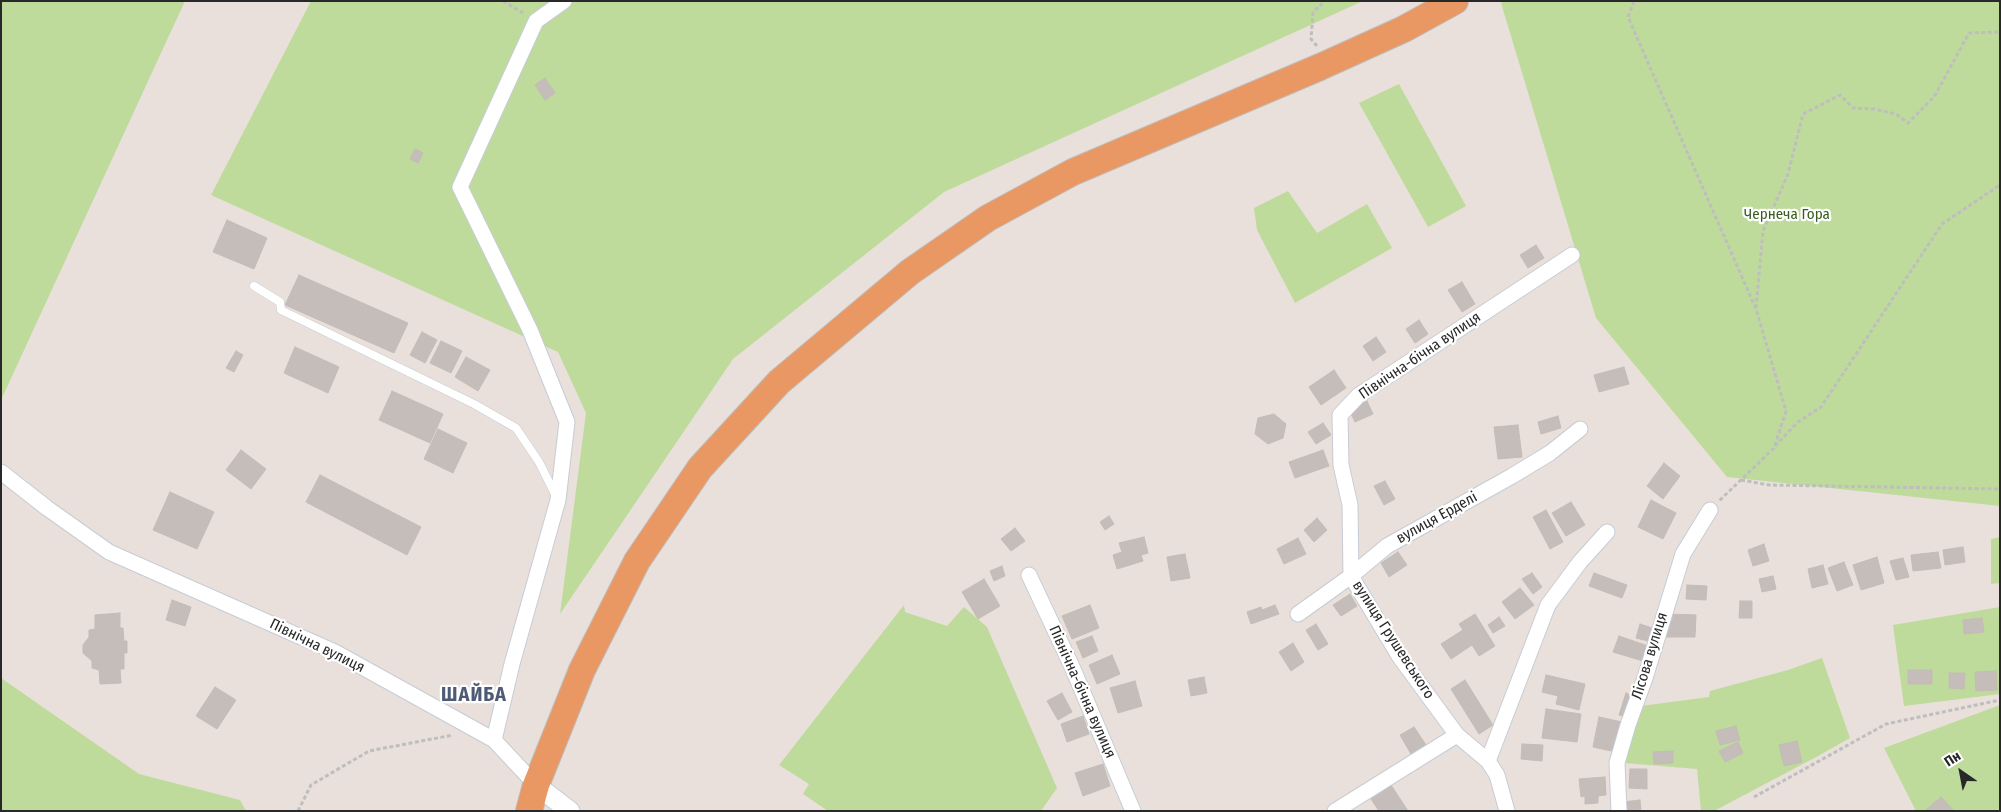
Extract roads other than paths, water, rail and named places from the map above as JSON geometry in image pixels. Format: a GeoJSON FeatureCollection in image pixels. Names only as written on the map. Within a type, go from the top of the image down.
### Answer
{"type":"FeatureCollection","features":[{"type":"Feature","properties":{"kind":"highway"},"geometry":{"type":"LineString","coordinates":[[529,811],[536,785],[582,670],[637,560],[700,468],[779,382],[910,272],[988,218],[1073,172],[1404,29],[1455,1]]}},
{"type":"Feature","properties":{"kind":"street"},"geometry":{"type":"LineString","coordinates":[[494,740],[512,664],[558,500],[566,422],[530,330],[460,188],[536,21],[564,1]]}},
{"type":"Feature","properties":{"kind":"street","name":"Північна-бічна вулиця"},"geometry":{"type":"LineString","coordinates":[[1348,498],[1341,465],[1340,414],[1359,395],[1572,255]]}},
{"type":"Feature","properties":{"kind":"street","name":"вулиця Ерделі"},"geometry":{"type":"LineString","coordinates":[[1298,614],[1387,546],[1512,476],[1550,453],[1580,430]]}},
{"type":"Feature","properties":{"kind":"street","name":"Північна вулиця"},"geometry":{"type":"LineString","coordinates":[[1,472],[47,508],[109,552],[335,652],[494,740],[536,785],[570,811]]}},
{"type":"Feature","properties":{"kind":"street","name":"вулиця Грушевського"},"geometry":{"type":"LineString","coordinates":[[1348,498],[1350,576],[1400,656],[1457,735],[1488,761]]}},
{"type":"Feature","properties":{"kind":"street","name":"Лісова вулиця"},"geometry":{"type":"LineString","coordinates":[[1619,811],[1617,763],[1628,725],[1645,678],[1683,554],[1710,510]]}},
{"type":"Feature","properties":{"kind":"street"},"geometry":{"type":"LineString","coordinates":[[1507,811],[1497,775],[1488,761],[1548,606],[1580,562],[1607,532]]}},
{"type":"Feature","properties":{"kind":"street","name":"Північна-бічна вулиця"},"geometry":{"type":"LineString","coordinates":[[1029,575],[1073,669],[1133,811]]}},
{"type":"Feature","properties":{"kind":"street"},"geometry":{"type":"LineString","coordinates":[[1335,811],[1457,735]]}},
{"type":"Feature","properties":{"kind":"lane"},"geometry":{"type":"LineString","coordinates":[[254,286],[280,302],[281,310],[474,404],[516,428],[539,462],[558,500]]}},
{"type":"Feature","properties":{"kind":"district","name":"ШАЙБА"},"geometry":{"type":"Point","coordinates":[474,695]}},
{"type":"Feature","properties":{"kind":"park label","name":"Чернеча Гора"},"geometry":{"type":"Point","coordinates":[1787,215]}}]}
